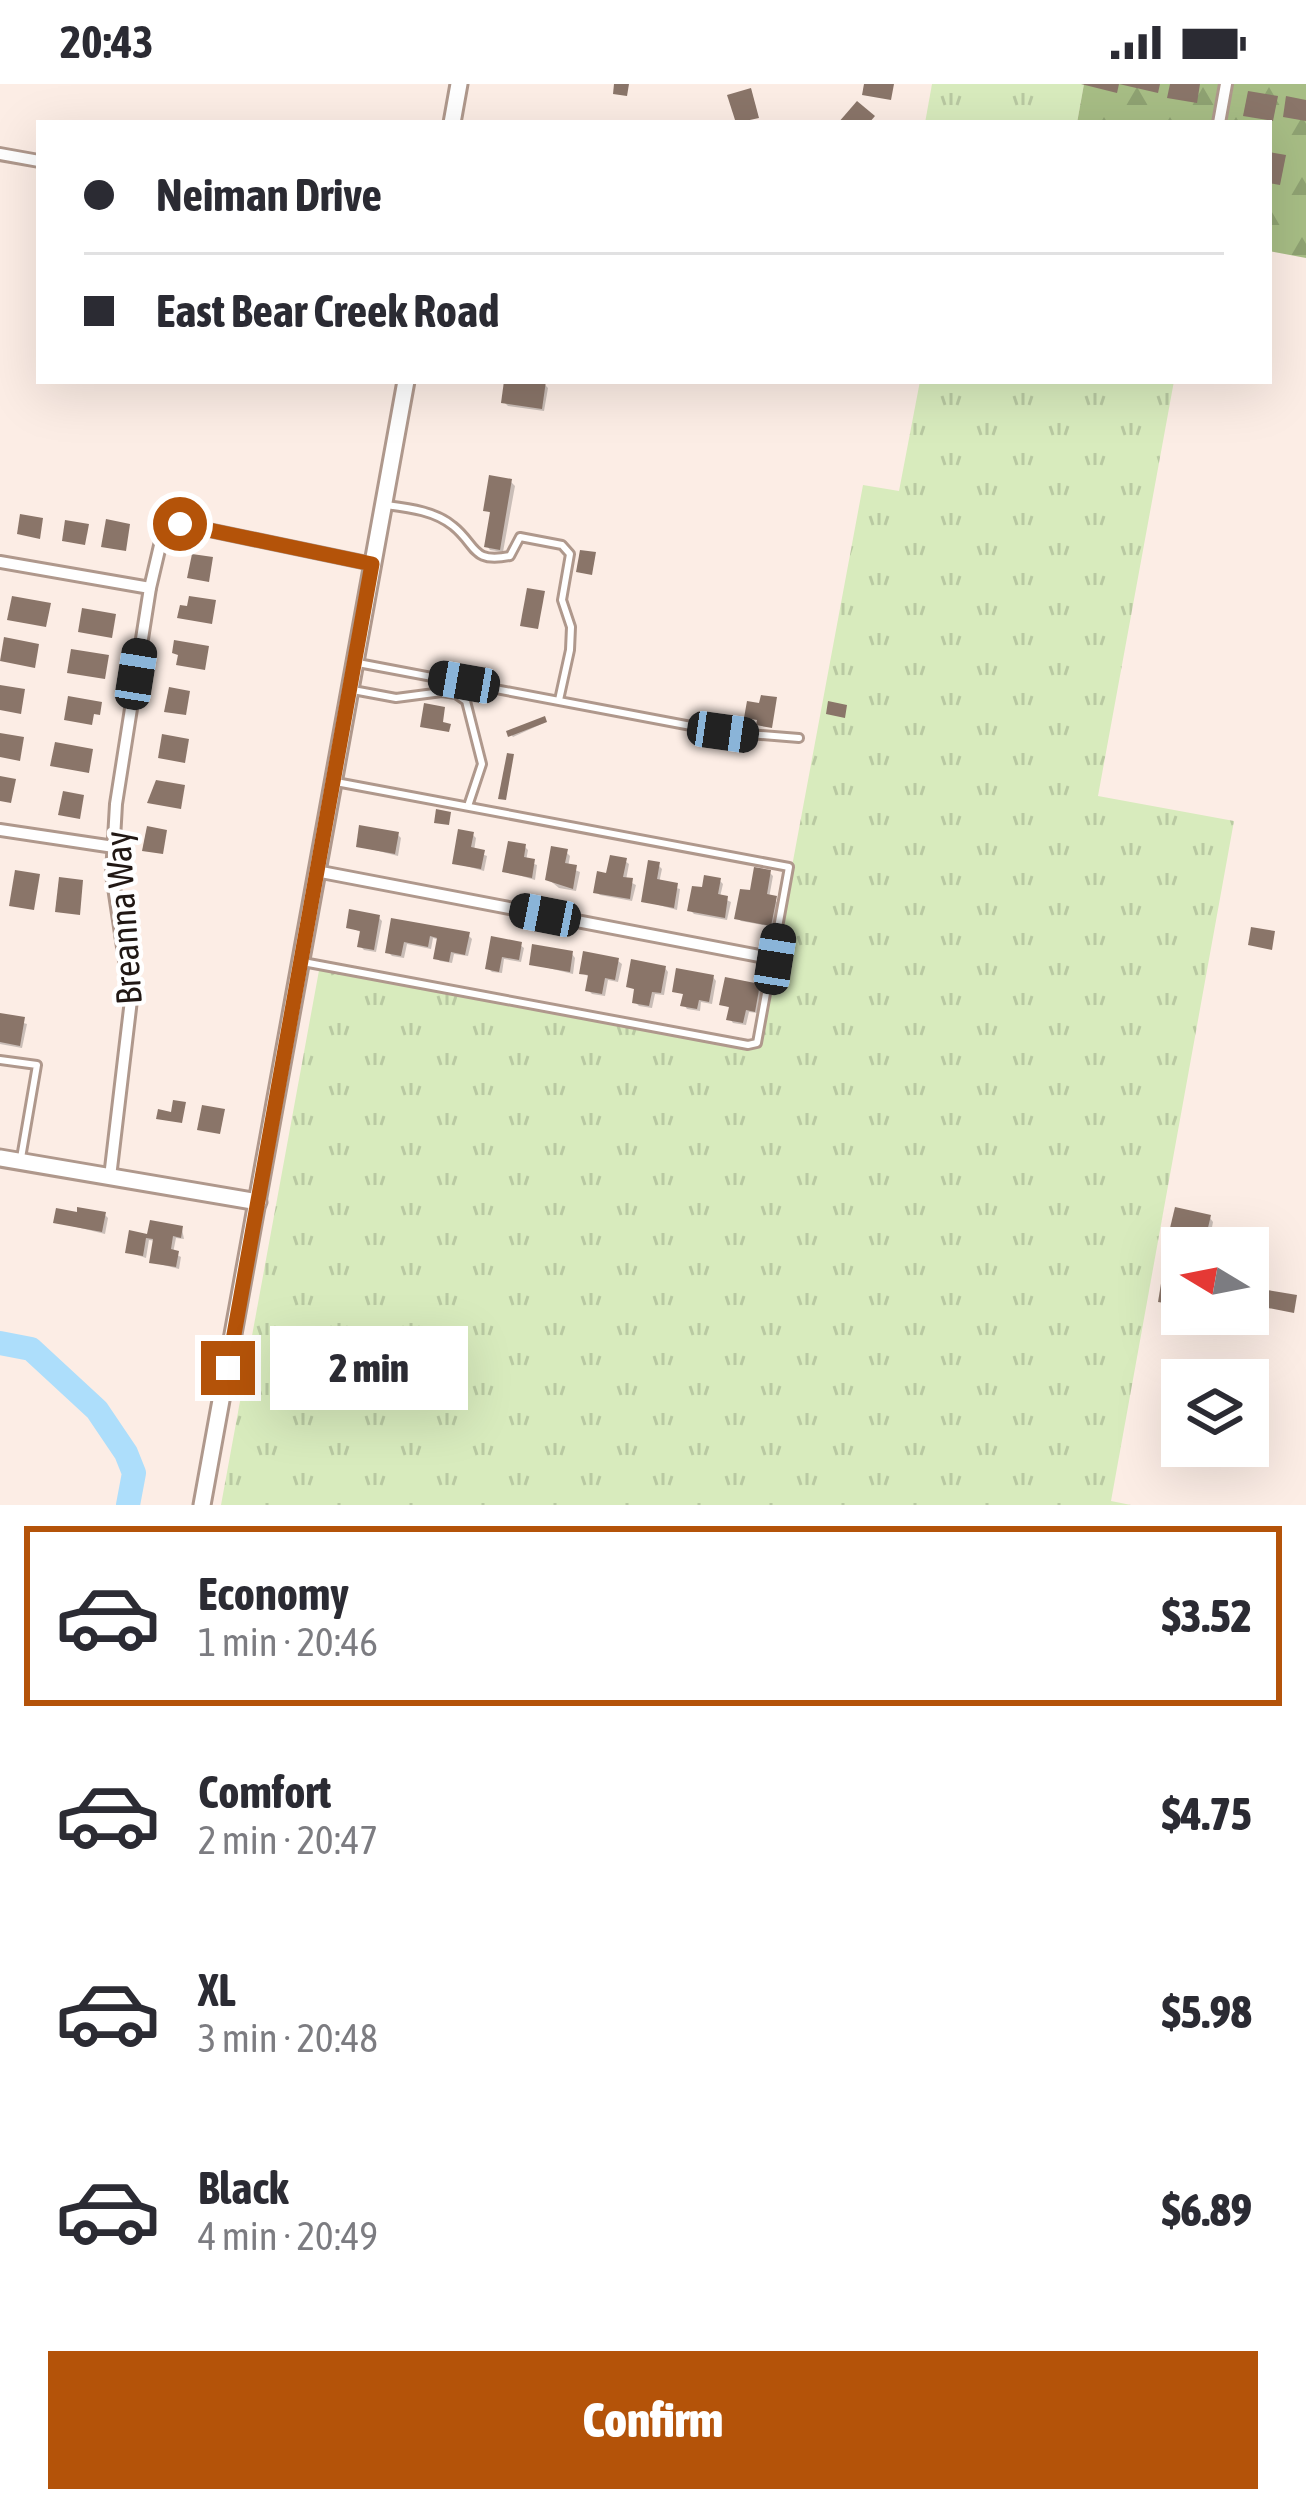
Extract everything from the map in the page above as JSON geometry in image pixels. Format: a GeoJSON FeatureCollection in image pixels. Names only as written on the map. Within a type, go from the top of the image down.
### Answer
{"type":"FeatureCollection","features":[{"type":"Feature","properties":{"kind":"main road"},"geometry":{"type":"LineString","coordinates":[[453,120],[459,84]]}},
{"type":"Feature","properties":{"kind":"main road"},"geometry":{"type":"LineString","coordinates":[[202,1505],[405,384]]}},
{"type":"Feature","properties":{"kind":"main road"},"geometry":{"type":"LineString","coordinates":[[0,1158],[258,1202]]}},
{"type":"Feature","properties":{"kind":"street"},"geometry":{"type":"LineString","coordinates":[[1220,120],[1226,84]]}},
{"type":"Feature","properties":{"kind":"street"},"geometry":{"type":"LineString","coordinates":[[0,154],[36,160]]}},
{"type":"Feature","properties":{"kind":"street","name":"Breanna Way"},"geometry":{"type":"LineString","coordinates":[[110,1177],[131,1000],[112,874],[116,804],[162,537],[180,524],[372,564]]}},
{"type":"Feature","properties":{"kind":"street"},"geometry":{"type":"LineString","coordinates":[[0,562],[150,588]]}},
{"type":"Feature","properties":{"kind":"street"},"geometry":{"type":"LineString","coordinates":[[0,830],[114,847]]}},
{"type":"Feature","properties":{"kind":"street"},"geometry":{"type":"LineString","coordinates":[[316,871],[775,959]]}},
{"type":"Feature","properties":{"kind":"lane"},"geometry":{"type":"LineString","coordinates":[[383,505],[426,512],[449,523],[473,552],[487,558],[510,556],[520,537],[562,545],[570,554],[562,600],[571,627],[559,700]]}},
{"type":"Feature","properties":{"kind":"lane"},"geometry":{"type":"LineString","coordinates":[[354,662],[723,732],[799,738]]}},
{"type":"Feature","properties":{"kind":"lane"},"geometry":{"type":"LineString","coordinates":[[350,690],[396,698],[442,692],[466,701],[482,764],[468,806]]}},
{"type":"Feature","properties":{"kind":"lane"},"geometry":{"type":"LineString","coordinates":[[299,962],[748,1046],[758,1043],[775,959],[789,867],[332,782]]}},
{"type":"Feature","properties":{"kind":"lane"},"geometry":{"type":"LineString","coordinates":[[0,1060],[37,1065],[20,1161]]}},
{"type":"Feature","properties":{"kind":"green space"},"geometry":{"type":"Polygon","coordinates":[[[932,84],[1084,84],[1078,120],[926,120],[932,84]]]}},
{"type":"Feature","properties":{"kind":"green space"},"geometry":{"type":"Polygon","coordinates":[[[1084,84],[1306,84],[1306,258],[1272,252],[1272,120],[1078,120],[1084,84]]]}},
{"type":"Feature","properties":{"kind":"green space"},"geometry":{"type":"Polygon","coordinates":[[[919,384],[1173,384],[1098,796],[1234,821],[1111,1501],[1131,1505],[221,1505],[320,965],[758,1049],[863,485],[899,491],[919,384]]]}},
{"type":"Feature","properties":{"kind":"building"},"geometry":{"type":"Polygon","coordinates":[[[614,84],[629,84],[627,96],[613,94],[614,84]]]}},
{"type":"Feature","properties":{"kind":"building"},"geometry":{"type":"Polygon","coordinates":[[[864,84],[894,84],[891,100],[862,95],[864,84]]]}},
{"type":"Feature","properties":{"kind":"building"},"geometry":{"type":"Polygon","coordinates":[[[1081,84],[1119,84],[1117,93],[1081,84]]]}},
{"type":"Feature","properties":{"kind":"building"},"geometry":{"type":"Polygon","coordinates":[[[1119,84],[1160,84],[1158,93],[1119,84]]]}},
{"type":"Feature","properties":{"kind":"building"},"geometry":{"type":"Polygon","coordinates":[[[1170,84],[1200,84],[1197,103],[1167,98],[1170,84]]]}},
{"type":"Feature","properties":{"kind":"building"},"geometry":{"type":"Polygon","coordinates":[[[751,88],[759,118],[735,120],[727,95],[751,88]]]}},
{"type":"Feature","properties":{"kind":"building"},"geometry":{"type":"Polygon","coordinates":[[[1248,91],[1278,96],[1273,121],[1243,116],[1248,91]]]}},
{"type":"Feature","properties":{"kind":"building"},"geometry":{"type":"Polygon","coordinates":[[[1286,96],[1306,100],[1306,121],[1283,117],[1286,96]]]}},
{"type":"Feature","properties":{"kind":"building"},"geometry":{"type":"Polygon","coordinates":[[[857,101],[875,116],[872,120],[841,120],[857,101]]]}},
{"type":"Feature","properties":{"kind":"building"},"geometry":{"type":"Polygon","coordinates":[[[1272,153],[1286,155],[1280,185],[1272,184],[1272,153]]]}},
{"type":"Feature","properties":{"kind":"building"},"geometry":{"type":"Polygon","coordinates":[[[504,384],[546,384],[542,409],[501,403],[504,384]]]}},
{"type":"Feature","properties":{"kind":"building"},"geometry":{"type":"Polygon","coordinates":[[[489,475],[512,479],[500,550],[484,547],[489,475]]]}},
{"type":"Feature","properties":{"kind":"building"},"geometry":{"type":"Polygon","coordinates":[[[20,514],[43,518],[40,539],[17,534],[20,514]]]}},
{"type":"Feature","properties":{"kind":"building"},"geometry":{"type":"Polygon","coordinates":[[[106,519],[130,524],[126,551],[101,547],[106,519]]]}},
{"type":"Feature","properties":{"kind":"building"},"geometry":{"type":"Polygon","coordinates":[[[65,520],[89,524],[85,545],[62,541],[65,520]]]}},
{"type":"Feature","properties":{"kind":"building"},"geometry":{"type":"Polygon","coordinates":[[[580,550],[596,552],[592,575],[576,572],[580,550]]]}},
{"type":"Feature","properties":{"kind":"building"},"geometry":{"type":"Polygon","coordinates":[[[192,554],[213,557],[209,582],[187,578],[192,554]]]}},
{"type":"Feature","properties":{"kind":"building"},"geometry":{"type":"Polygon","coordinates":[[[527,588],[545,591],[538,629],[520,626],[527,588]]]}},
{"type":"Feature","properties":{"kind":"building"},"geometry":{"type":"Polygon","coordinates":[[[12,596],[51,603],[46,627],[7,620],[12,596]]]}},
{"type":"Feature","properties":{"kind":"building"},"geometry":{"type":"Polygon","coordinates":[[[189,596],[216,600],[212,624],[177,618],[189,596]]]}},
{"type":"Feature","properties":{"kind":"building"},"geometry":{"type":"Polygon","coordinates":[[[82,608],[116,614],[112,638],[78,632],[82,608]]]}},
{"type":"Feature","properties":{"kind":"building"},"geometry":{"type":"Polygon","coordinates":[[[4,637],[39,644],[35,668],[0,661],[4,637]]]}},
{"type":"Feature","properties":{"kind":"building"},"geometry":{"type":"Polygon","coordinates":[[[174,640],[209,646],[205,670],[176,665],[174,640]]]}},
{"type":"Feature","properties":{"kind":"building"},"geometry":{"type":"Polygon","coordinates":[[[71,649],[109,655],[105,679],[67,673],[71,649]]]}},
{"type":"Feature","properties":{"kind":"building"},"geometry":{"type":"Polygon","coordinates":[[[0,685],[25,689],[21,714],[0,710],[0,685]]]}},
{"type":"Feature","properties":{"kind":"building"},"geometry":{"type":"Polygon","coordinates":[[[169,687],[190,691],[186,715],[164,712],[169,687]]]}},
{"type":"Feature","properties":{"kind":"building"},"geometry":{"type":"Polygon","coordinates":[[[761,695],[777,697],[772,728],[744,718],[747,701],[759,703],[761,695]]]}},
{"type":"Feature","properties":{"kind":"building"},"geometry":{"type":"Polygon","coordinates":[[[68,696],[102,702],[92,725],[64,720],[68,696]]]}},
{"type":"Feature","properties":{"kind":"building"},"geometry":{"type":"Polygon","coordinates":[[[828,701],[847,705],[845,718],[826,714],[828,701]]]}},
{"type":"Feature","properties":{"kind":"building"},"geometry":{"type":"Polygon","coordinates":[[[424,703],[445,707],[443,722],[451,724],[449,732],[420,727],[424,703]]]}},
{"type":"Feature","properties":{"kind":"building"},"geometry":{"type":"Polygon","coordinates":[[[545,716],[547,722],[508,737],[506,731],[545,716]]]}},
{"type":"Feature","properties":{"kind":"building"},"geometry":{"type":"Polygon","coordinates":[[[0,733],[24,737],[20,761],[0,757],[0,733]]]}},
{"type":"Feature","properties":{"kind":"building"},"geometry":{"type":"Polygon","coordinates":[[[162,734],[189,739],[185,763],[158,758],[162,734]]]}},
{"type":"Feature","properties":{"kind":"building"},"geometry":{"type":"Polygon","coordinates":[[[55,742],[93,749],[89,773],[50,766],[55,742]]]}},
{"type":"Feature","properties":{"kind":"building"},"geometry":{"type":"Polygon","coordinates":[[[507,753],[514,754],[506,800],[498,799],[507,753]]]}},
{"type":"Feature","properties":{"kind":"building"},"geometry":{"type":"Polygon","coordinates":[[[0,776],[16,779],[11,803],[0,801],[0,776]]]}},
{"type":"Feature","properties":{"kind":"building"},"geometry":{"type":"Polygon","coordinates":[[[156,780],[185,785],[181,809],[147,803],[156,780]]]}},
{"type":"Feature","properties":{"kind":"building"},"geometry":{"type":"Polygon","coordinates":[[[63,791],[84,795],[80,819],[58,815],[63,791]]]}},
{"type":"Feature","properties":{"kind":"building"},"geometry":{"type":"Polygon","coordinates":[[[436,809],[451,812],[449,825],[434,823],[436,809]]]}},
{"type":"Feature","properties":{"kind":"building"},"geometry":{"type":"Polygon","coordinates":[[[359,825],[399,832],[395,854],[356,847],[359,825]]]}},
{"type":"Feature","properties":{"kind":"building"},"geometry":{"type":"Polygon","coordinates":[[[147,826],[167,830],[163,854],[142,851],[147,826]]]}},
{"type":"Feature","properties":{"kind":"building"},"geometry":{"type":"Polygon","coordinates":[[[458,829],[474,832],[471,847],[485,850],[481,869],[452,864],[458,829]]]}},
{"type":"Feature","properties":{"kind":"building"},"geometry":{"type":"Polygon","coordinates":[[[508,841],[526,844],[524,857],[535,859],[532,878],[502,872],[508,841]]]}},
{"type":"Feature","properties":{"kind":"building"},"geometry":{"type":"Polygon","coordinates":[[[551,846],[568,849],[565,863],[577,865],[573,889],[545,880],[551,846]]]}},
{"type":"Feature","properties":{"kind":"building"},"geometry":{"type":"Polygon","coordinates":[[[610,855],[627,858],[623,877],[633,878],[630,899],[593,893],[597,871],[606,873],[610,855]]]}},
{"type":"Feature","properties":{"kind":"building"},"geometry":{"type":"Polygon","coordinates":[[[648,860],[660,862],[657,879],[678,883],[674,908],[641,902],[648,860]]]}},
{"type":"Feature","properties":{"kind":"building"},"geometry":{"type":"Polygon","coordinates":[[[754,867],[771,870],[767,894],[777,896],[771,926],[734,919],[740,889],[750,890],[754,867]]]}},
{"type":"Feature","properties":{"kind":"building"},"geometry":{"type":"Polygon","coordinates":[[[15,870],[40,874],[34,910],[9,906],[15,870]]]}},
{"type":"Feature","properties":{"kind":"building"},"geometry":{"type":"Polygon","coordinates":[[[704,875],[721,878],[718,894],[728,896],[725,918],[687,911],[692,886],[702,887],[704,875]]]}},
{"type":"Feature","properties":{"kind":"building"},"geometry":{"type":"Polygon","coordinates":[[[59,877],[83,880],[80,915],[55,912],[59,877]]]}},
{"type":"Feature","properties":{"kind":"building"},"geometry":{"type":"Polygon","coordinates":[[[349,909],[380,915],[374,950],[357,947],[360,931],[346,928],[349,909]]]}},
{"type":"Feature","properties":{"kind":"building"},"geometry":{"type":"Polygon","coordinates":[[[391,918],[470,932],[465,955],[451,952],[449,962],[433,959],[437,938],[430,936],[428,947],[404,942],[401,956],[385,953],[391,918]]]}},
{"type":"Feature","properties":{"kind":"building"},"geometry":{"type":"Polygon","coordinates":[[[1251,927],[1275,931],[1272,950],[1248,945],[1251,927]]]}},
{"type":"Feature","properties":{"kind":"building"},"geometry":{"type":"Polygon","coordinates":[[[491,936],[522,942],[519,960],[502,957],[499,972],[485,969],[491,936]]]}},
{"type":"Feature","properties":{"kind":"building"},"geometry":{"type":"Polygon","coordinates":[[[532,944],[573,951],[570,972],[529,965],[532,944]]]}},
{"type":"Feature","properties":{"kind":"building"},"geometry":{"type":"Polygon","coordinates":[[[583,951],[619,958],[615,980],[605,978],[602,994],[585,991],[588,975],[579,974],[583,951]]]}},
{"type":"Feature","properties":{"kind":"building"},"geometry":{"type":"Polygon","coordinates":[[[631,959],[666,966],[661,993],[652,992],[649,1006],[632,1003],[634,989],[626,987],[631,959]]]}},
{"type":"Feature","properties":{"kind":"building"},"geometry":{"type":"Polygon","coordinates":[[[676,968],[714,975],[709,1002],[699,1000],[697,1009],[680,1006],[683,994],[672,992],[676,968]]]}},
{"type":"Feature","properties":{"kind":"building"},"geometry":{"type":"Polygon","coordinates":[[[725,977],[760,984],[755,1012],[746,1010],[743,1023],[726,1020],[729,1007],[719,1005],[725,977]]]}},
{"type":"Feature","properties":{"kind":"building"},"geometry":{"type":"Polygon","coordinates":[[[0,1013],[25,1017],[20,1046],[0,1042],[0,1013]]]}},
{"type":"Feature","properties":{"kind":"building"},"geometry":{"type":"Polygon","coordinates":[[[173,1100],[186,1102],[182,1123],[156,1119],[158,1109],[171,1112],[173,1100]]]}},
{"type":"Feature","properties":{"kind":"building"},"geometry":{"type":"Polygon","coordinates":[[[202,1105],[225,1109],[220,1134],[197,1130],[202,1105]]]}},
{"type":"Feature","properties":{"kind":"building"},"geometry":{"type":"Polygon","coordinates":[[[77,1207],[106,1212],[102,1232],[53,1223],[56,1208],[77,1212],[77,1207]]]}},
{"type":"Feature","properties":{"kind":"building"},"geometry":{"type":"Polygon","coordinates":[[[1175,1207],[1211,1215],[1208,1227],[1170,1227],[1175,1207]]]}},
{"type":"Feature","properties":{"kind":"building"},"geometry":{"type":"Polygon","coordinates":[[[150,1220],[183,1226],[181,1238],[173,1236],[171,1249],[179,1251],[176,1267],[149,1263],[153,1239],[146,1238],[143,1256],[125,1253],[129,1230],[147,1234],[150,1220]]]}},
{"type":"Feature","properties":{"kind":"building"},"geometry":{"type":"Polygon","coordinates":[[[1269,1290],[1297,1295],[1294,1313],[1269,1308],[1269,1290]]]}},
{"type":"Feature","properties":{"kind":"waterway"},"geometry":{"type":"LineString","coordinates":[[0,1343],[31,1349],[97,1410],[134,1473],[128,1505]]}},
{"type":"Feature","properties":{"kind":"route"},"geometry":{"type":"LineString","coordinates":[[180,524],[372,564],[228,1368]]}}]}
